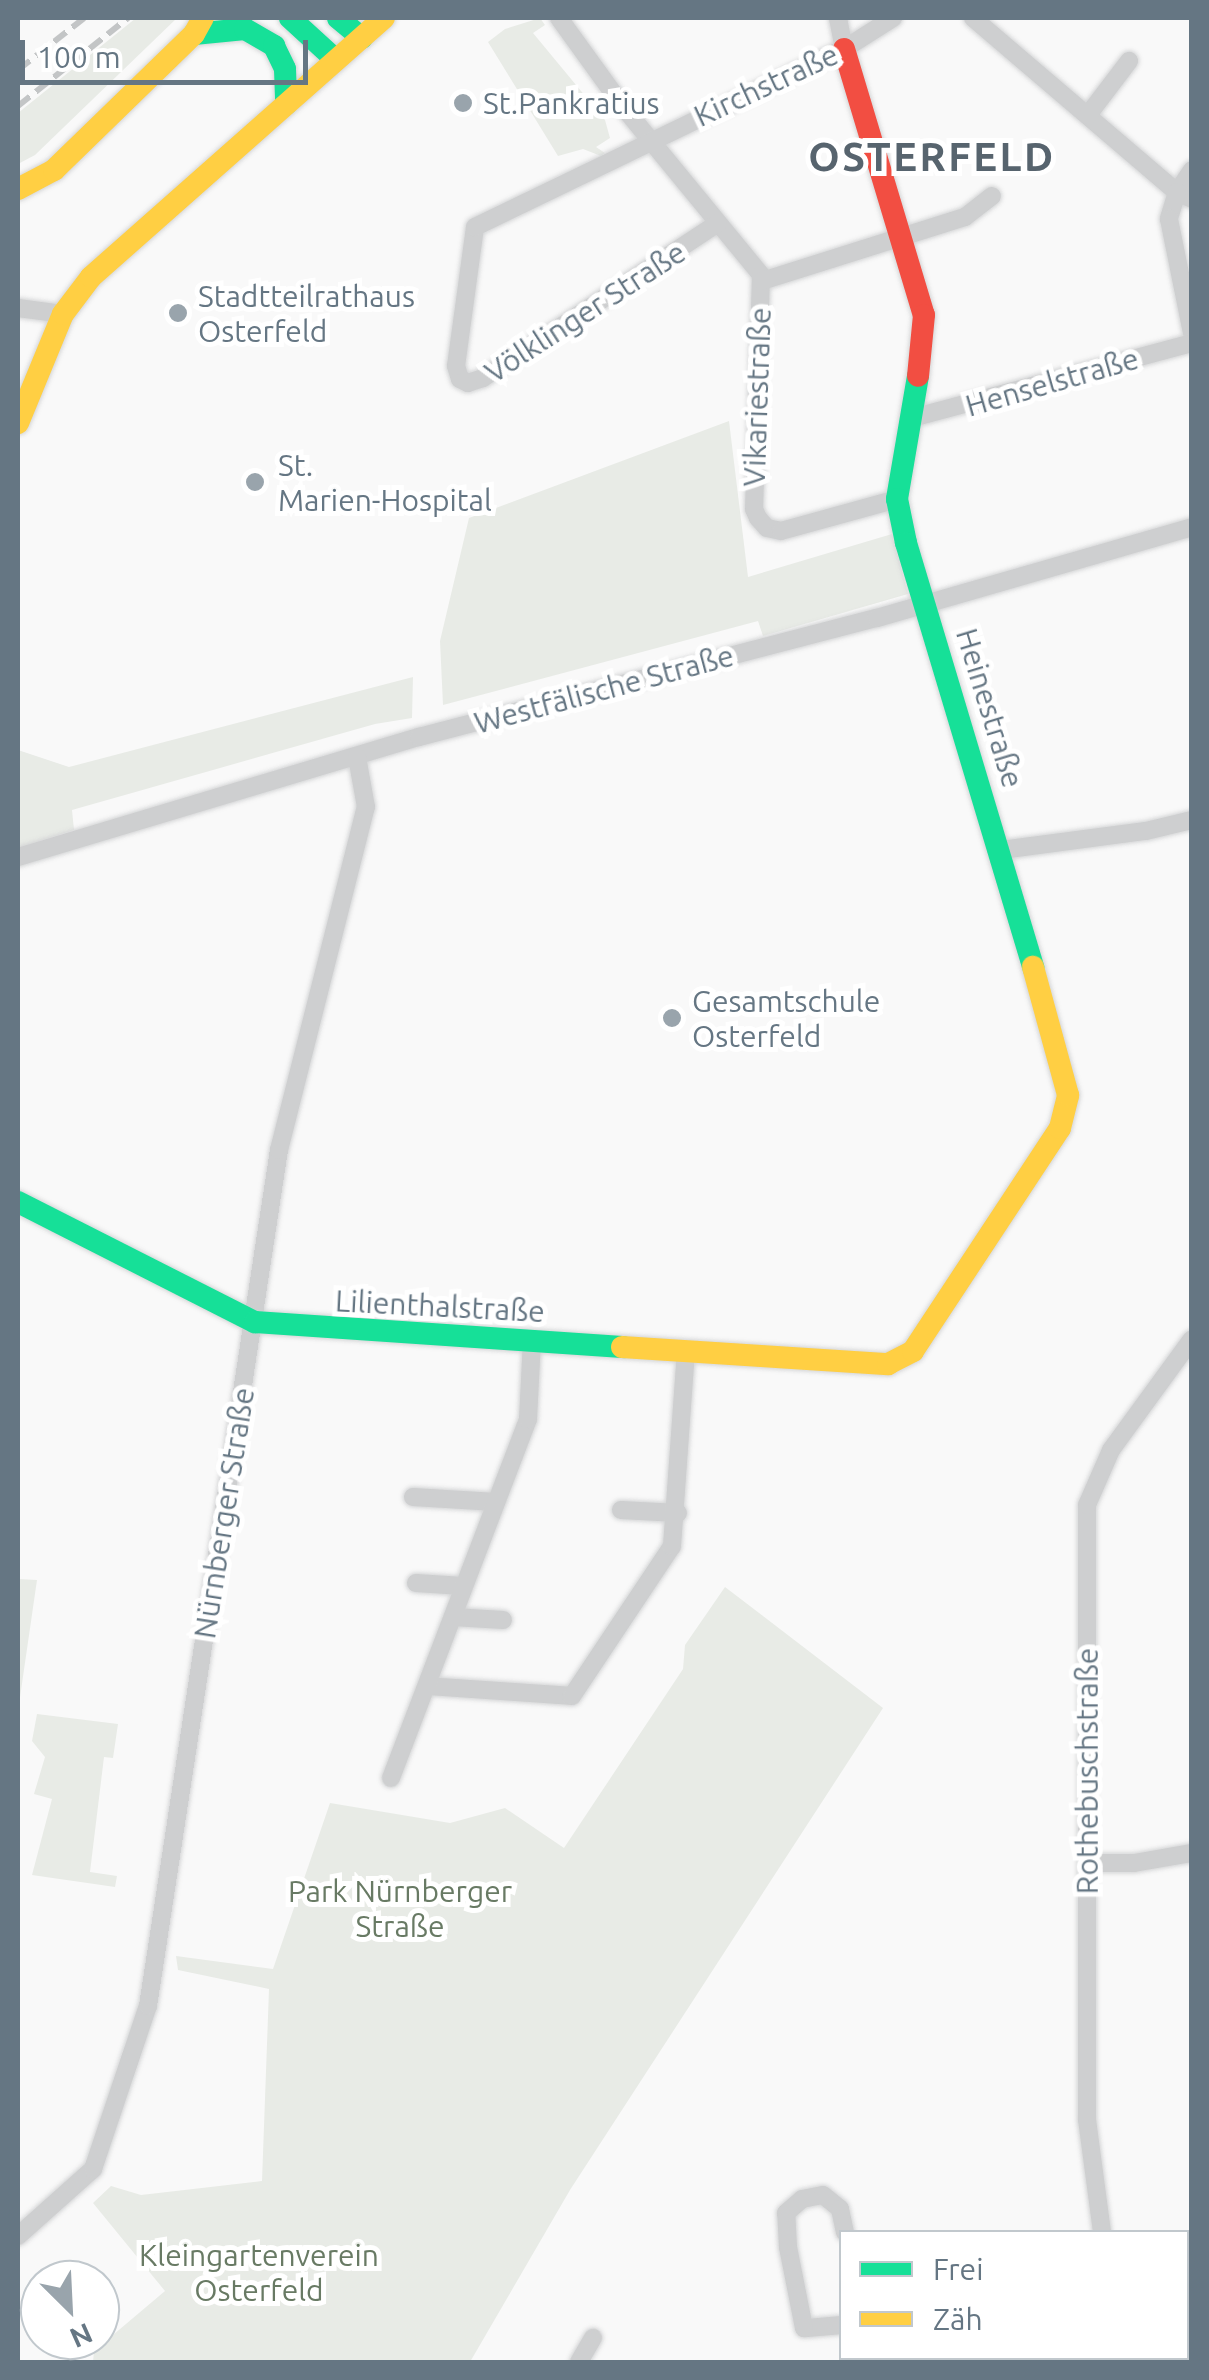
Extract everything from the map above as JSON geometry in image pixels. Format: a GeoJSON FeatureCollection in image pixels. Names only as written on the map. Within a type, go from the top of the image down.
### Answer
{"type":"FeatureCollection","features":[{"type":"Feature","properties":{"kind":"street"},"geometry":{"type":"LineString","coordinates":[[18,189],[54,170],[199,26],[218,18]]}},
{"type":"Feature","properties":{"kind":"street"},"geometry":{"type":"LineString","coordinates":[[290,18],[336,60]]}},
{"type":"Feature","properties":{"kind":"street"},"geometry":{"type":"LineString","coordinates":[[338,18],[362,38]]}},
{"type":"Feature","properties":{"kind":"street"},"geometry":{"type":"LineString","coordinates":[[18,423],[64,314],[91,277],[384,18]]}},
{"type":"Feature","properties":{"kind":"street","name":"Vikariestraße"},"geometry":{"type":"LineString","coordinates":[[559,18],[594,70],[758,270],[762,281],[754,490],[758,518],[767,528],[781,531],[897,499]]}},
{"type":"Feature","properties":{"kind":"street","name":"Heinestraße"},"geometry":{"type":"LineString","coordinates":[[838,18],[925,324],[897,499],[906,543],[1002,850],[1067,1084],[1067,1106],[1060,1128],[913,1351],[888,1364]]}},
{"type":"Feature","properties":{"kind":"street","name":"Kirchstraße"},"geometry":{"type":"LineString","coordinates":[[456,366],[474,227],[844,49],[893,18]]}},
{"type":"Feature","properties":{"kind":"street"},"geometry":{"type":"LineString","coordinates":[[973,18],[1184,196]]}},
{"type":"Feature","properties":{"kind":"street"},"geometry":{"type":"LineString","coordinates":[[199,26],[244,29],[274,46],[285,68],[286,104]]}},
{"type":"Feature","properties":{"kind":"street"},"geometry":{"type":"LineString","coordinates":[[1088,115],[1129,61]]}},
{"type":"Feature","properties":{"kind":"street"},"geometry":{"type":"LineString","coordinates":[[1192,170],[1184,196],[1169,219],[1170,241],[1192,333]]}},
{"type":"Feature","properties":{"kind":"street"},"geometry":{"type":"LineString","coordinates":[[762,281],[965,217],[992,196]]}},
{"type":"Feature","properties":{"kind":"street","name":"Völklinger Straße"},"geometry":{"type":"LineString","coordinates":[[456,366],[464,382],[483,378],[718,223]]}},
{"type":"Feature","properties":{"kind":"street"},"geometry":{"type":"LineString","coordinates":[[18,308],[64,314]]}},
{"type":"Feature","properties":{"kind":"street","name":"Henselstraße"},"geometry":{"type":"LineString","coordinates":[[912,418],[1192,343]]}},
{"type":"Feature","properties":{"kind":"street","name":"Westfälische Straße"},"geometry":{"type":"LineString","coordinates":[[18,856],[356,757],[1192,527]]}},
{"type":"Feature","properties":{"kind":"street","name":"Nürnberger Straße"},"geometry":{"type":"LineString","coordinates":[[18,2236],[93,2169],[148,2006],[286,1117],[366,807],[356,757]]}},
{"type":"Feature","properties":{"kind":"street"},"geometry":{"type":"LineString","coordinates":[[1002,850],[1146,831],[1192,820]]}},
{"type":"Feature","properties":{"kind":"street","name":"Lilienthalstraße"},"geometry":{"type":"LineString","coordinates":[[18,1202],[255,1322],[888,1364]]}},
{"type":"Feature","properties":{"kind":"street","name":"Rothebuschstraße"},"geometry":{"type":"LineString","coordinates":[[1102,2230],[1087,2120],[1087,1505],[1111,1450],[1192,1339]]}},
{"type":"Feature","properties":{"kind":"street"},"geometry":{"type":"LineString","coordinates":[[391,1778],[528,1420],[532,1341]]}},
{"type":"Feature","properties":{"kind":"street"},"geometry":{"type":"LineString","coordinates":[[427,1686],[572,1696],[672,1546],[678,1513],[686,1351]]}},
{"type":"Feature","properties":{"kind":"street"},"geometry":{"type":"LineString","coordinates":[[413,1497],[496,1502]]}},
{"type":"Feature","properties":{"kind":"street"},"geometry":{"type":"LineString","coordinates":[[621,1510],[678,1513]]}},
{"type":"Feature","properties":{"kind":"street"},"geometry":{"type":"LineString","coordinates":[[416,1583],[464,1586]]}},
{"type":"Feature","properties":{"kind":"street"},"geometry":{"type":"LineString","coordinates":[[452,1617],[504,1620]]}},
{"type":"Feature","properties":{"kind":"street"},"geometry":{"type":"LineString","coordinates":[[1087,1862],[1134,1863],[1192,1853]]}},
{"type":"Feature","properties":{"kind":"street"},"geometry":{"type":"LineString","coordinates":[[839,2325],[804,2328],[788,2247],[786,2213],[802,2199],[822,2196],[840,2209],[845,2230]]}},
{"type":"Feature","properties":{"kind":"street"},"geometry":{"type":"LineString","coordinates":[[578,2362],[593,2338]]}},
{"type":"Feature","properties":{"kind":"green space"},"geometry":{"type":"Polygon","coordinates":[[[136,18],[177,18],[35,155],[18,164],[18,113],[136,18]]]}},
{"type":"Feature","properties":{"kind":"green space"},"geometry":{"type":"Polygon","coordinates":[[[540,18],[545,25],[533,33],[605,120],[610,138],[596,147],[605,153],[601,156],[583,149],[558,156],[488,42],[505,29],[540,18]]]}},
{"type":"Feature","properties":{"kind":"green space"},"geometry":{"type":"Polygon","coordinates":[[[729,421],[748,577],[892,534],[908,594],[763,636],[758,621],[443,705],[440,641],[469,518],[729,421]]]}},
{"type":"Feature","properties":{"kind":"green space"},"geometry":{"type":"Polygon","coordinates":[[[413,677],[412,718],[375,724],[72,810],[74,830],[18,848],[18,750],[69,767],[413,677]]]}},
{"type":"Feature","properties":{"kind":"green space"},"geometry":{"type":"Polygon","coordinates":[[[18,1579],[37,1580],[18,1711],[18,1579]]]}},
{"type":"Feature","properties":{"kind":"green space"},"geometry":{"type":"Polygon","coordinates":[[[725,1587],[883,1708],[570,2190],[470,2362],[93,2362],[120,2360],[120,2329],[165,2291],[93,2203],[111,2186],[141,2195],[262,2181],[269,1989],[178,1970],[176,1956],[273,1969],[330,1803],[450,1823],[505,1808],[564,1848],[683,1669],[685,1645],[725,1587]]]}},
{"type":"Feature","properties":{"kind":"green space"},"geometry":{"type":"Polygon","coordinates":[[[37,1714],[118,1724],[113,1758],[104,1757],[90,1872],[117,1876],[115,1887],[32,1875],[52,1799],[34,1794],[45,1757],[32,1741],[37,1714]]]}},
{"type":"Feature","properties":{"kind":"railway"},"geometry":{"type":"LineString","coordinates":[[18,70],[84,18]]}},
{"type":"Feature","properties":{"kind":"railway"},"geometry":{"type":"LineString","coordinates":[[18,106],[128,18]]}},
{"type":"Feature","properties":{"kind":"traffic: fast"},"geometry":{"type":"LineString","coordinates":[[290,18],[336,60]]}},
{"type":"Feature","properties":{"kind":"traffic: fast"},"geometry":{"type":"LineString","coordinates":[[338,18],[362,38]]}},
{"type":"Feature","properties":{"kind":"traffic: fast"},"geometry":{"type":"LineString","coordinates":[[194,34],[245,29],[274,46],[285,69],[286,104]]}},
{"type":"Feature","properties":{"kind":"traffic: fast"},"geometry":{"type":"LineString","coordinates":[[918,376],[897,499],[906,543],[1033,967]]}},
{"type":"Feature","properties":{"kind":"traffic: fast"},"geometry":{"type":"LineString","coordinates":[[18,1202],[255,1322],[622,1347]]}},
{"type":"Feature","properties":{"kind":"traffic: slow"},"geometry":{"type":"LineString","coordinates":[[18,189],[54,170],[194,34],[203,18]]}},
{"type":"Feature","properties":{"kind":"traffic: slow"},"geometry":{"type":"LineString","coordinates":[[18,423],[63,314],[91,277],[384,18]]}},
{"type":"Feature","properties":{"kind":"traffic: slow"},"geometry":{"type":"LineString","coordinates":[[622,1347],[888,1364],[913,1351],[1060,1128],[1068,1095],[1033,967]]}},
{"type":"Feature","properties":{"kind":"traffic: jam"},"geometry":{"type":"LineString","coordinates":[[844,49],[924,315],[918,376]]}},
{"type":"Feature","properties":{"kind":"place","name":"St.Pankratius"},"geometry":{"type":"Point","coordinates":[463,103]}},
{"type":"Feature","properties":{"kind":"place","name":"Stadtteilrathaus Osterfeld"},"geometry":{"type":"Point","coordinates":[178,313]}},
{"type":"Feature","properties":{"kind":"place","name":"St. Marien-Hospital"},"geometry":{"type":"Point","coordinates":[255,482]}},
{"type":"Feature","properties":{"kind":"place","name":"Gesamtschule Osterfeld"},"geometry":{"type":"Point","coordinates":[672,1018]}},
{"type":"Feature","properties":{"kind":"district","name":"OSTERFELD"},"geometry":{"type":"Point","coordinates":[932,157]}},
{"type":"Feature","properties":{"kind":"park label","name":"Park Nürnberger Straße"},"geometry":{"type":"Point","coordinates":[400,1908]}},
{"type":"Feature","properties":{"kind":"park label","name":"Kleingartenverein Osterfeld"},"geometry":{"type":"Point","coordinates":[259,2272]}}]}
